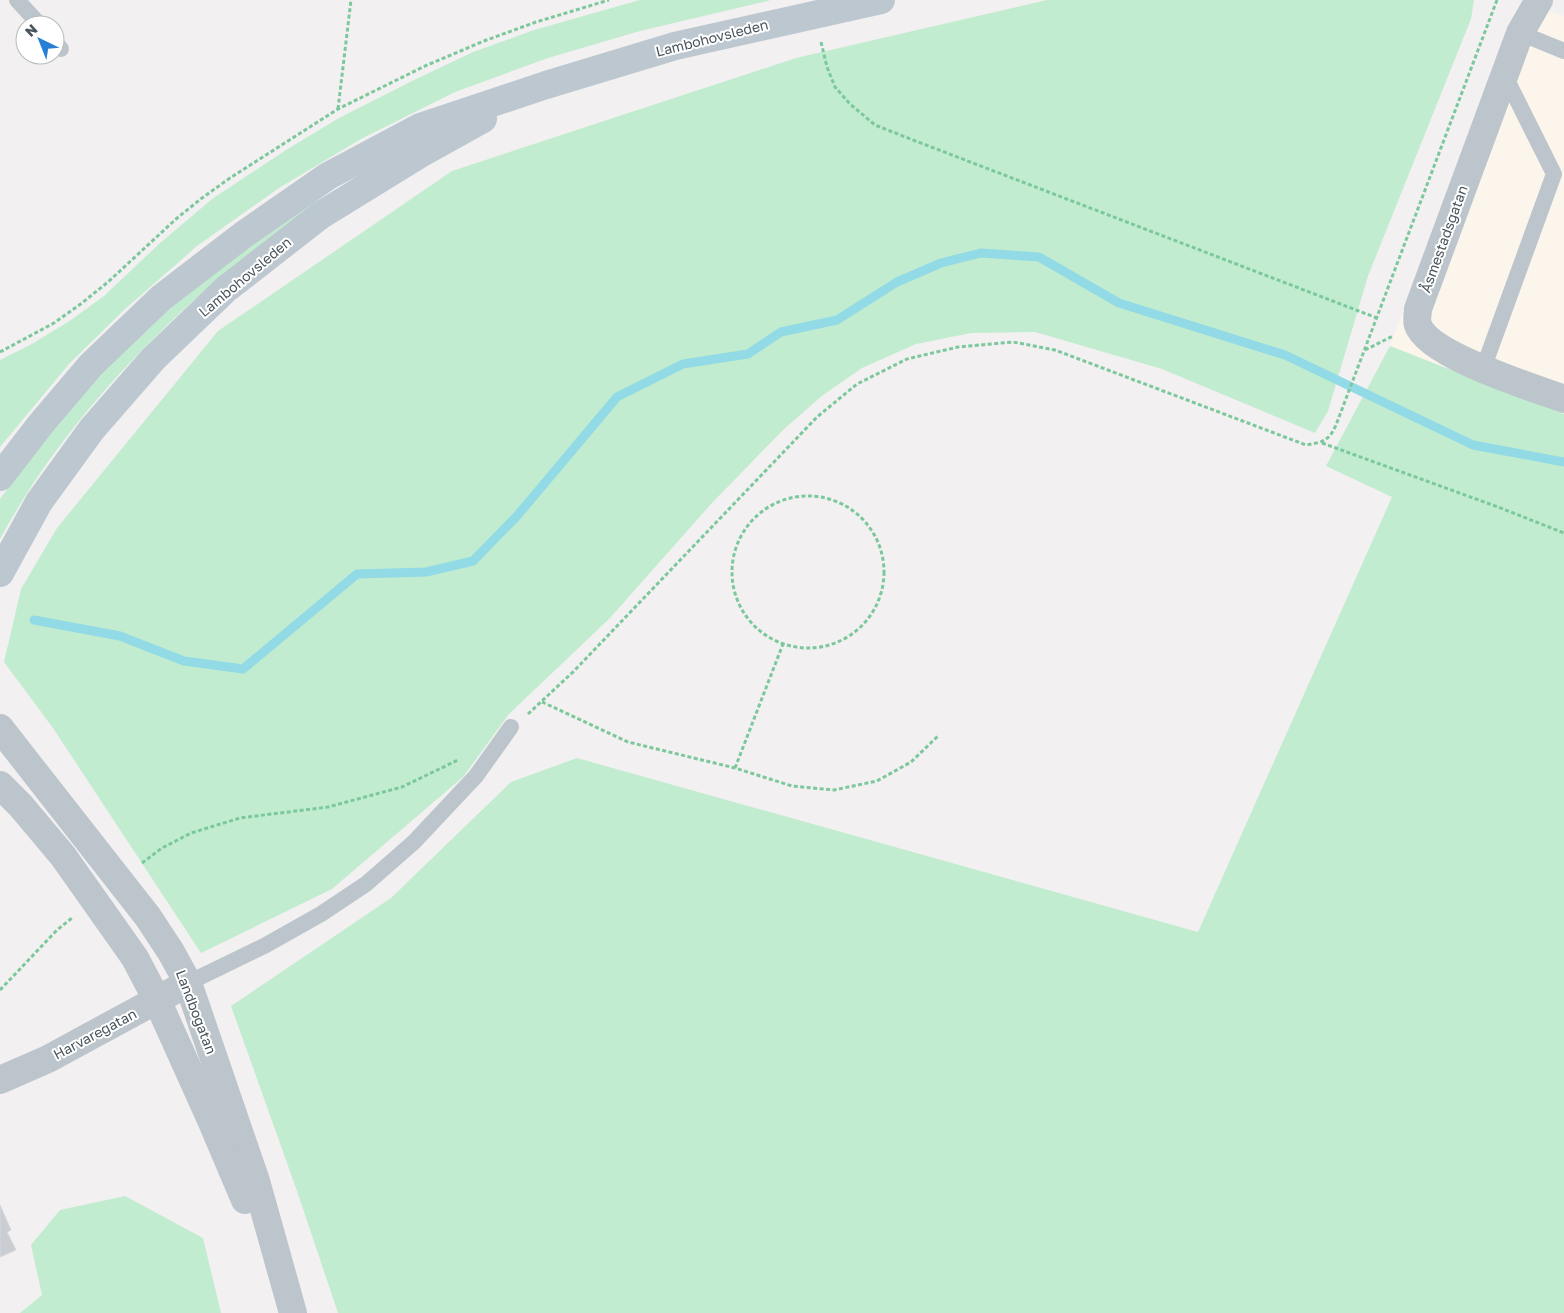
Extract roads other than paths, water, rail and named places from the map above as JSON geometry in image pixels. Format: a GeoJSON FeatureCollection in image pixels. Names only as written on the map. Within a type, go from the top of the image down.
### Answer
{"type":"FeatureCollection","features":[{"type":"Feature","properties":{"kind":"main road","name":"Lambohovsleden"},"geometry":{"type":"LineString","coordinates":[[0,477],[40,425],[91,365],[161,298],[243,235],[328,176],[420,127],[546,85],[675,46],[881,0]]}},
{"type":"Feature","properties":{"kind":"main road","name":"Lambohovsleden"},"geometry":{"type":"LineString","coordinates":[[0,572],[39,502],[92,429],[153,359],[226,289],[321,215],[420,154],[546,85]]}},
{"type":"Feature","properties":{"kind":"street","name":"Åsmestadsgatan"},"geometry":{"type":"LineString","coordinates":[[1539,0],[1520,32],[1418,309],[1418,324],[1428,338],[1457,358],[1564,399]]}},
{"type":"Feature","properties":{"kind":"street","name":"Landbogatan"},"geometry":{"type":"LineString","coordinates":[[0,728],[148,917],[171,952],[188,983],[256,1181],[292,1313]]}},
{"type":"Feature","properties":{"kind":"street","name":"Landbogatan"},"geometry":{"type":"LineString","coordinates":[[0,785],[21,806],[63,856],[135,958],[157,1000],[211,1120],[292,1313]]}},
{"type":"Feature","properties":{"kind":"street","name":"Harvaregatan"},"geometry":{"type":"LineString","coordinates":[[0,1080],[48,1059],[188,983]]}},
{"type":"Feature","properties":{"kind":"lane"},"geometry":{"type":"LineString","coordinates":[[17,0],[31,15]]}},
{"type":"Feature","properties":{"kind":"lane"},"geometry":{"type":"LineString","coordinates":[[1520,32],[1564,50]]}},
{"type":"Feature","properties":{"kind":"lane"},"geometry":{"type":"LineString","coordinates":[[1483,369],[1554,174],[1505,76]]}},
{"type":"Feature","properties":{"kind":"lane"},"geometry":{"type":"LineString","coordinates":[[188,983],[266,945],[320,914],[366,884],[414,842],[476,776],[511,727]]}},
{"type":"Feature","properties":{"kind":"waterway"},"geometry":{"type":"LineString","coordinates":[[34,620],[120,636],[184,661],[243,669],[357,574],[426,572],[473,561],[517,516],[617,397],[683,364],[748,354],[781,332],[837,320],[897,282],[941,263],[981,253],[1039,257],[1119,303],[1285,355],[1473,445],[1564,462]]}}]}
